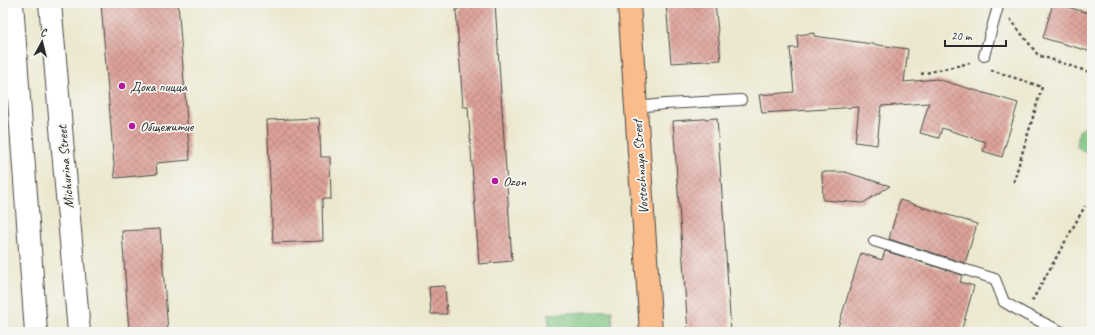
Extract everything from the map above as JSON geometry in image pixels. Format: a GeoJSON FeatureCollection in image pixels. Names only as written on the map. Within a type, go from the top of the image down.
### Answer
{"type":"FeatureCollection","features":[{"type":"Feature","properties":{"kind":"main road","name":"Vostochnaya Street"},"geometry":{"type":"LineString","coordinates":[[629,3],[651,332]]}},
{"type":"Feature","properties":{"kind":"street","name":"Michurina Street"},"geometry":{"type":"LineString","coordinates":[[50,3],[79,332]]}},
{"type":"Feature","properties":{"kind":"street"},"geometry":{"type":"LineString","coordinates":[[9,8],[36,332]]}},
{"type":"Feature","properties":{"kind":"lane"},"geometry":{"type":"LineString","coordinates":[[984,56],[999,4]]}},
{"type":"Feature","properties":{"kind":"lane"},"geometry":{"type":"LineString","coordinates":[[636,107],[741,100]]}},
{"type":"Feature","properties":{"kind":"lane"},"geometry":{"type":"LineString","coordinates":[[874,241],[995,279],[1004,302],[1062,332]]}},
{"type":"Feature","properties":{"kind":"path"},"geometry":{"type":"LineString","coordinates":[[968,3],[985,8],[987,3]]}},
{"type":"Feature","properties":{"kind":"path"},"geometry":{"type":"LineString","coordinates":[[999,4],[1038,55],[1092,74]]}},
{"type":"Feature","properties":{"kind":"path"},"geometry":{"type":"LineString","coordinates":[[921,74],[970,63],[972,57]]}},
{"type":"Feature","properties":{"kind":"path"},"geometry":{"type":"LineString","coordinates":[[984,68],[1042,87],[1013,184]]}},
{"type":"Feature","properties":{"kind":"path"},"geometry":{"type":"LineString","coordinates":[[1025,314],[1085,206]]}},
{"type":"Feature","properties":{"kind":"green space"},"geometry":{"type":"Polygon","coordinates":[[[1092,123],[1092,157],[1076,146],[1079,131],[1092,123]]]}},
{"type":"Feature","properties":{"kind":"green space"},"geometry":{"type":"Polygon","coordinates":[[[612,311],[613,332],[550,332],[548,314],[612,311]]]}},
{"type":"Feature","properties":{"kind":"building"},"geometry":{"type":"Polygon","coordinates":[[[101,3],[178,3],[190,160],[156,163],[157,174],[115,178],[101,3]]]}},
{"type":"Feature","properties":{"kind":"building"},"geometry":{"type":"Polygon","coordinates":[[[459,3],[495,3],[512,261],[479,264],[468,107],[463,107],[456,9],[459,9],[459,3]]]}},
{"type":"Feature","properties":{"kind":"building"},"geometry":{"type":"Polygon","coordinates":[[[666,3],[715,3],[721,60],[671,63],[666,3]]]}},
{"type":"Feature","properties":{"kind":"building"},"geometry":{"type":"Polygon","coordinates":[[[1053,3],[1092,14],[1092,52],[1043,38],[1053,3]]]}},
{"type":"Feature","properties":{"kind":"building"},"geometry":{"type":"Polygon","coordinates":[[[814,33],[814,36],[908,49],[904,82],[937,79],[1018,103],[1002,157],[983,151],[986,142],[942,128],[939,138],[920,133],[929,103],[881,106],[877,145],[855,142],[859,107],[762,113],[759,95],[794,92],[790,48],[798,48],[797,35],[814,33]]]}},
{"type":"Feature","properties":{"kind":"building"},"geometry":{"type":"Polygon","coordinates":[[[319,118],[321,157],[330,157],[331,199],[322,199],[323,241],[273,243],[267,120],[319,118]]]}},
{"type":"Feature","properties":{"kind":"building"},"geometry":{"type":"Polygon","coordinates":[[[717,118],[731,332],[688,332],[673,121],[717,118]]]}},
{"type":"Feature","properties":{"kind":"building"},"geometry":{"type":"Polygon","coordinates":[[[822,172],[845,172],[890,186],[863,203],[823,200],[822,172]]]}},
{"type":"Feature","properties":{"kind":"building"},"geometry":{"type":"Polygon","coordinates":[[[900,200],[977,224],[965,263],[889,239],[900,200]]]}},
{"type":"Feature","properties":{"kind":"building"},"geometry":{"type":"Polygon","coordinates":[[[160,229],[168,332],[129,332],[122,231],[160,229]]]}},
{"type":"Feature","properties":{"kind":"building"},"geometry":{"type":"Polygon","coordinates":[[[885,251],[962,275],[960,282],[974,286],[961,332],[854,332],[838,327],[861,253],[882,260],[885,251]]]}},
{"type":"Feature","properties":{"kind":"building"},"geometry":{"type":"Polygon","coordinates":[[[445,286],[447,314],[431,314],[429,287],[445,286]]]}},
{"type":"Feature","properties":{"kind":"place","name":"Дока пицца"},"geometry":{"type":"Point","coordinates":[122,86]}},
{"type":"Feature","properties":{"kind":"place","name":"Общежитие"},"geometry":{"type":"Point","coordinates":[132,126]}},
{"type":"Feature","properties":{"kind":"place","name":"Ozon"},"geometry":{"type":"Point","coordinates":[495,181]}}]}
